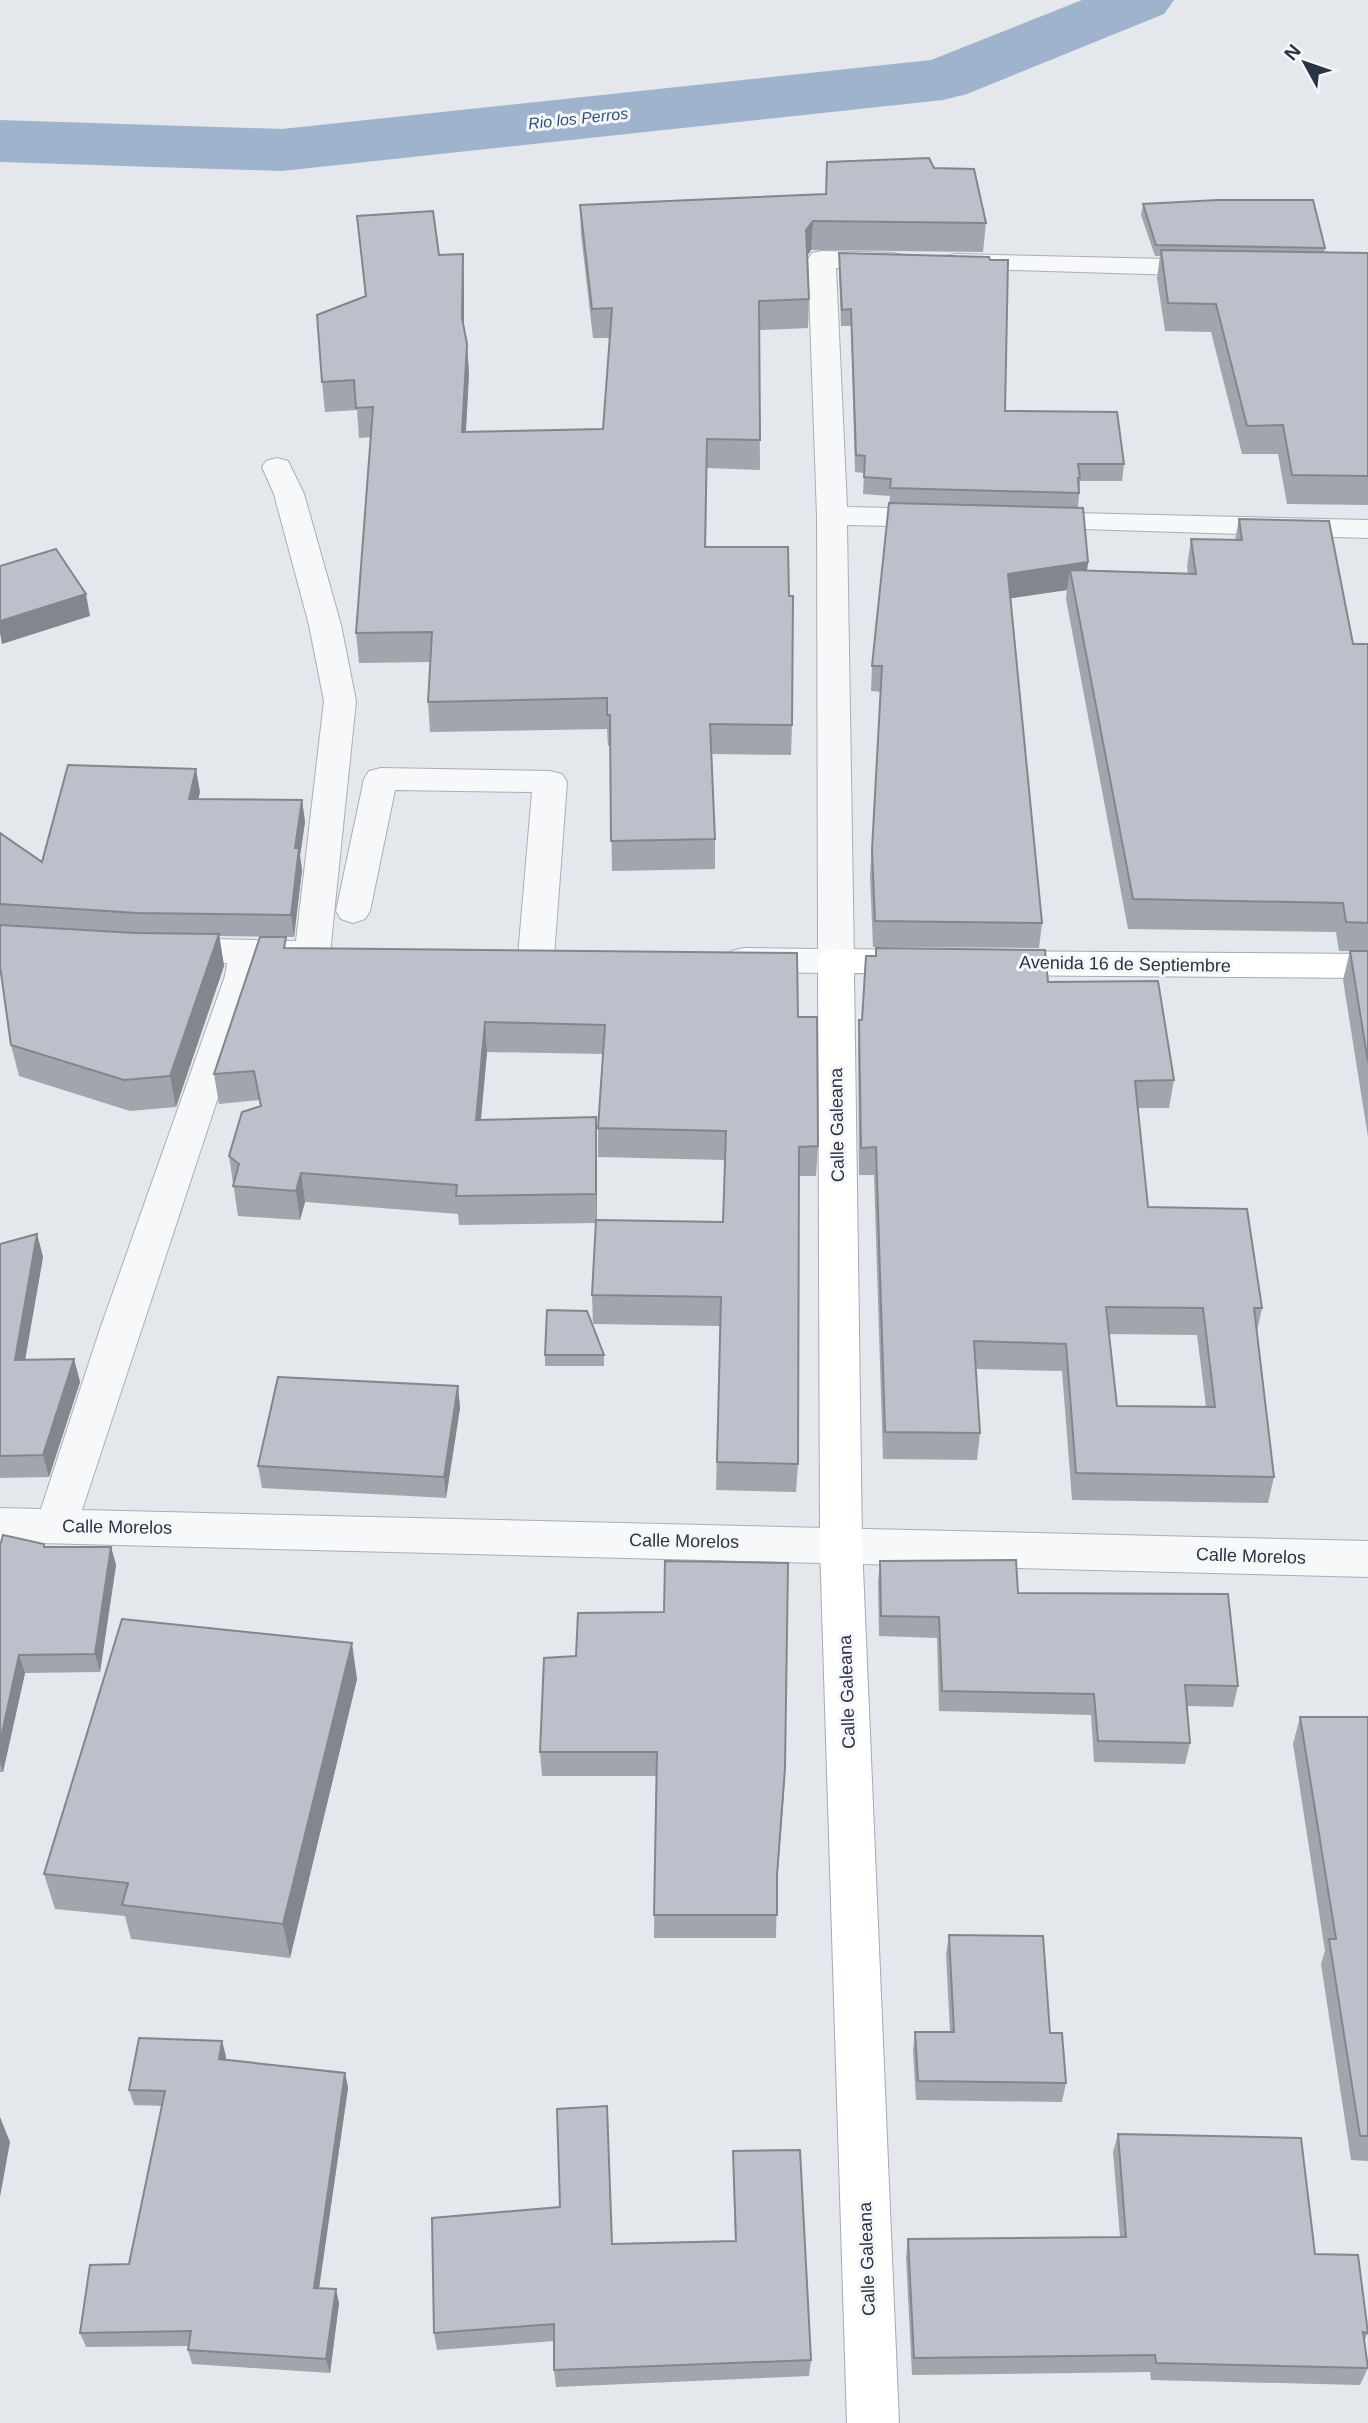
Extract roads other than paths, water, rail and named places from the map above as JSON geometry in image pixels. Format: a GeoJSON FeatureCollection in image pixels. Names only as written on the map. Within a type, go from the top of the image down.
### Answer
{"type":"FeatureCollection","features":[{"type":"Feature","properties":{"kind":"main road","name":"Avenida 16 de Septiembre"},"geometry":{"type":"LineString","coordinates":[[836,961],[1368,966]]}},
{"type":"Feature","properties":{"kind":"main road","name":"Calle Galeana"},"geometry":{"type":"LineString","coordinates":[[836,961],[841,1544],[873,2423]]}},
{"type":"Feature","properties":{"kind":"street"},"geometry":{"type":"LineString","coordinates":[[836,961],[832,516],[822,259],[1234,268]]}},
{"type":"Feature","properties":{"kind":"street"},"geometry":{"type":"LineString","coordinates":[[141,950],[328,954],[340,701],[325,625],[289,494],[278,467]]}},
{"type":"Feature","properties":{"kind":"street"},"geometry":{"type":"LineString","coordinates":[[832,516],[1368,529]]}},
{"type":"Feature","properties":{"kind":"street"},"geometry":{"type":"LineString","coordinates":[[353,911],[381,779],[550,782],[536,956]]}},
{"type":"Feature","properties":{"kind":"street"},"geometry":{"type":"LineString","coordinates":[[56,1525],[120,1329],[243,976],[246,952]]}},
{"type":"Feature","properties":{"kind":"street","name":"Avenida 16 de Septiembre"},"geometry":{"type":"LineString","coordinates":[[713,959],[836,961]]}},
{"type":"Feature","properties":{"kind":"street","name":"Calle Morelos"},"geometry":{"type":"LineString","coordinates":[[0,1525],[1368,1559]]}},
{"type":"Feature","properties":{"kind":"waterway","name":"Rio los Perros"},"geometry":{"type":"LineString","coordinates":[[0,141],[282,150],[943,79],[1141,0]]}}]}
